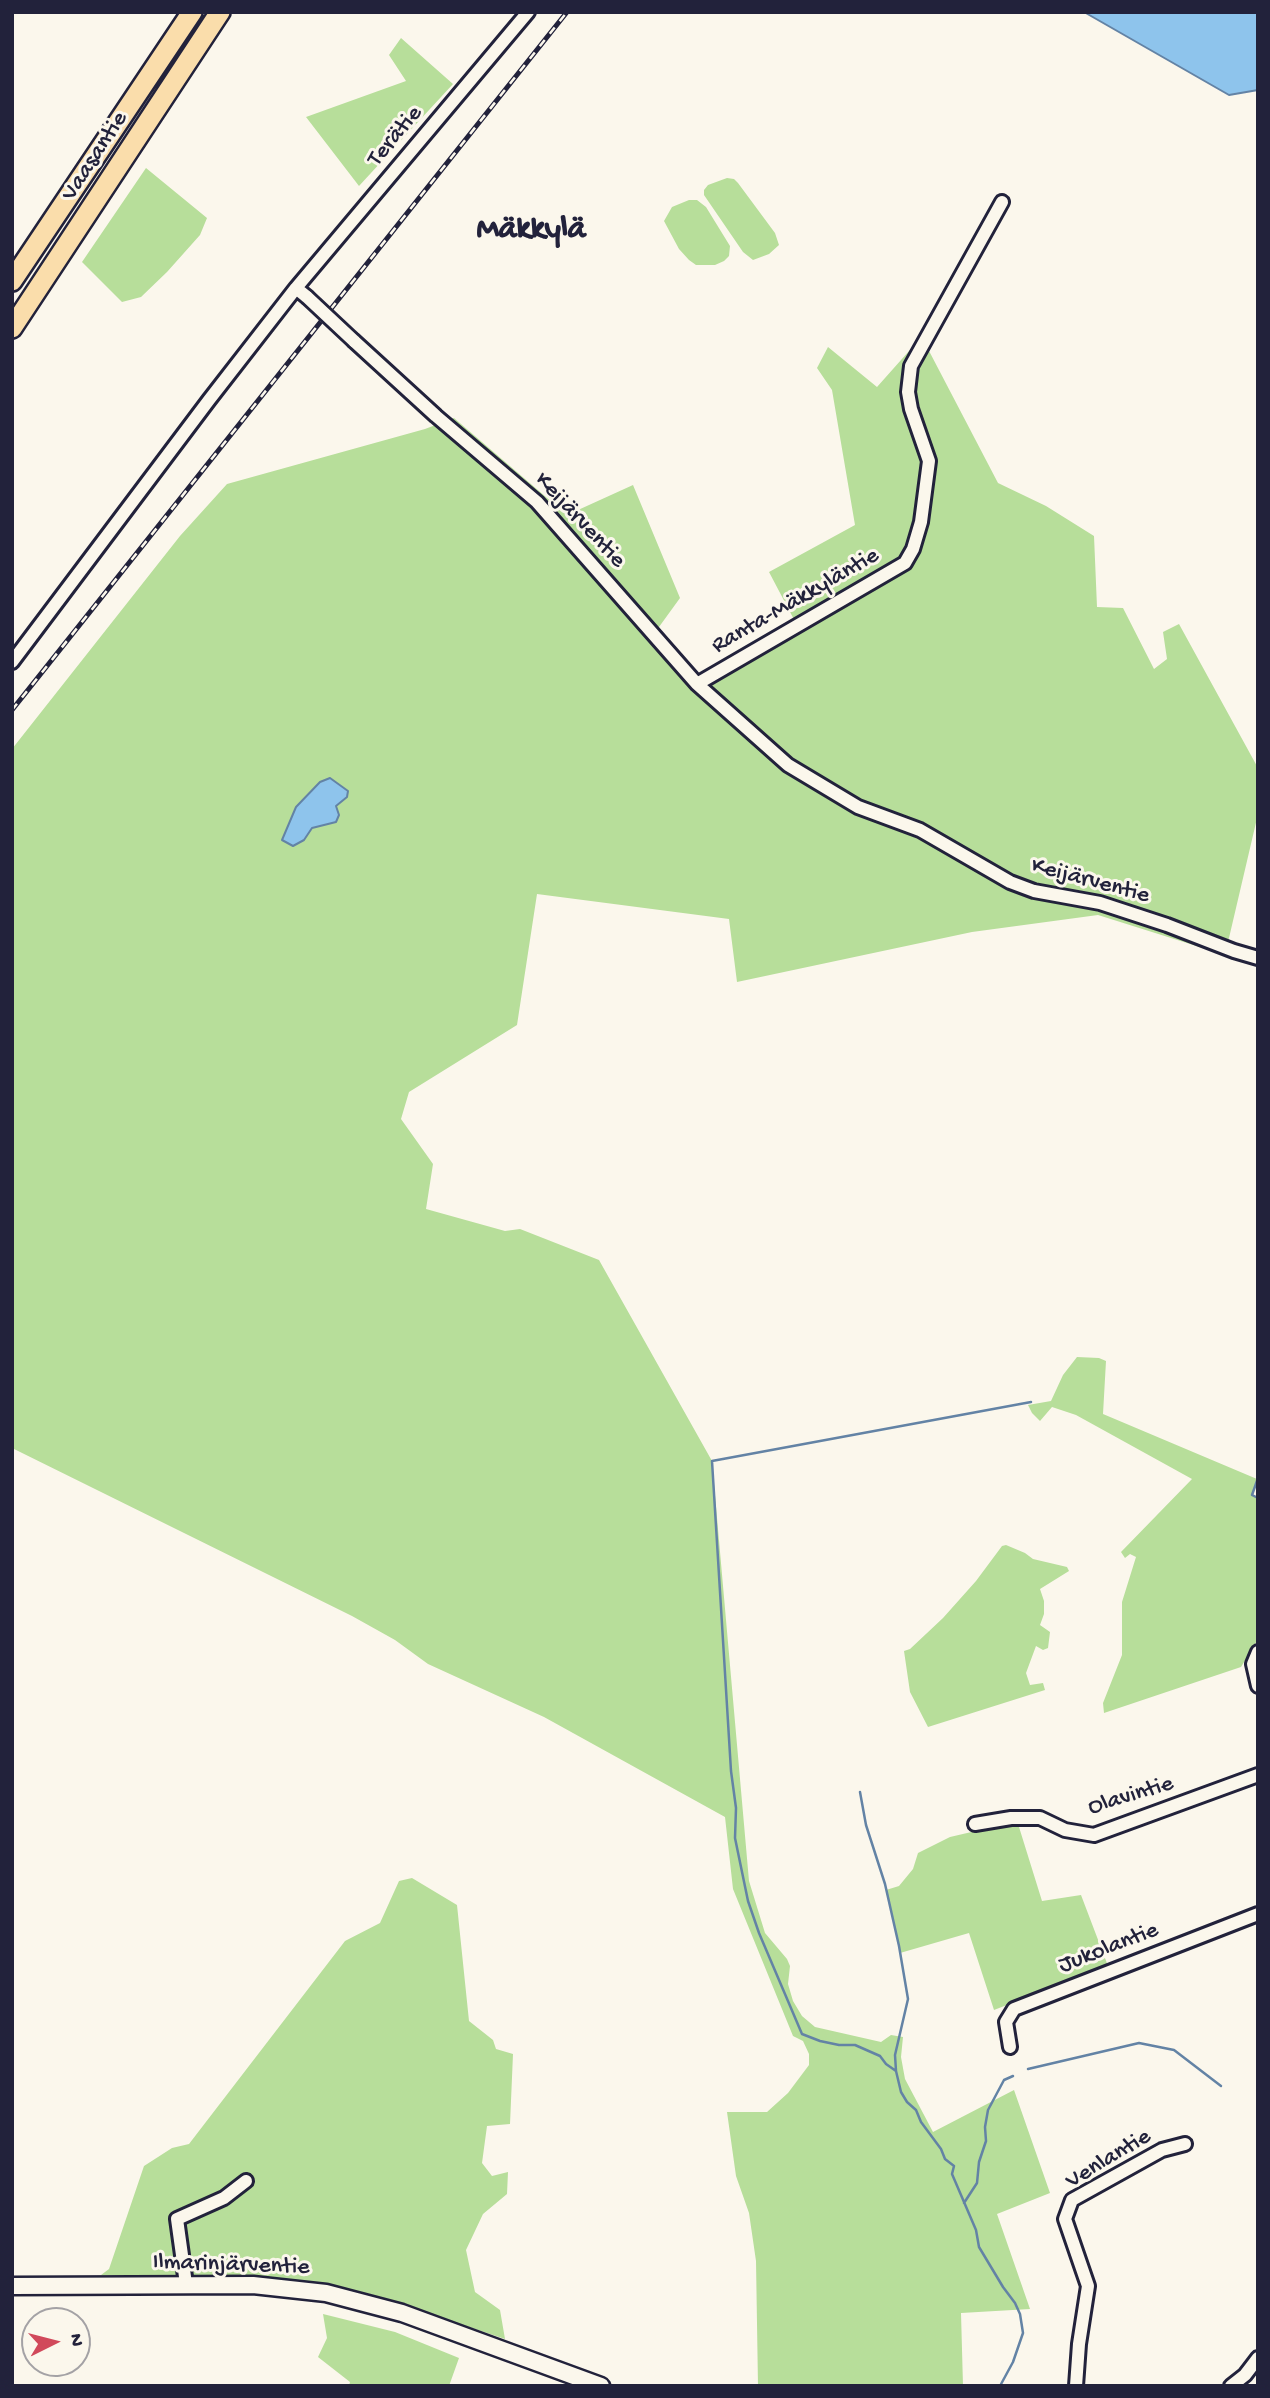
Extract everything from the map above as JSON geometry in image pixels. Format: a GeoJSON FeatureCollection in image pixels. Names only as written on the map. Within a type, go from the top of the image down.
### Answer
{"type":"FeatureCollection","features":[{"type":"Feature","properties":{"kind":"highway","name":"Vaasantie"},"geometry":{"type":"LineString","coordinates":[[12,281],[192,12]]}},
{"type":"Feature","properties":{"kind":"highway","name":"Vaasantie"},"geometry":{"type":"LineString","coordinates":[[12,328],[220,12]]}},
{"type":"Feature","properties":{"kind":"main road","name":"Ilmarinjärventie"},"geometry":{"type":"LineString","coordinates":[[12,2286],[186,2284],[294,2288],[369,2303],[601,2386]]}},
{"type":"Feature","properties":{"kind":"street","name":"Terätie"},"geometry":{"type":"LineString","coordinates":[[296,288],[528,12]]}},
{"type":"Feature","properties":{"kind":"street","name":"Ranta-Mäkkyläntie"},"geometry":{"type":"LineString","coordinates":[[697,684],[905,563],[913,549],[921,522],[929,461],[911,409],[908,392],[911,366],[1002,202]]}},
{"type":"Feature","properties":{"kind":"street","name":"Keijärventie"},"geometry":{"type":"LineString","coordinates":[[296,288],[436,416],[537,502],[697,684],[788,765],[858,807],[920,830],[1010,882],[1034,891],[1100,903],[1258,958]]}},
{"type":"Feature","properties":{"kind":"street"},"geometry":{"type":"LineString","coordinates":[[12,662],[296,288]]}},
{"type":"Feature","properties":{"kind":"street"},"geometry":{"type":"LineString","coordinates":[[1258,1652],[1253,1664],[1258,1686]]}},
{"type":"Feature","properties":{"kind":"street","name":"Olavintie"},"geometry":{"type":"LineString","coordinates":[[975,1824],[1011,1818],[1040,1818],[1065,1830],[1094,1835],[1258,1775]]}},
{"type":"Feature","properties":{"kind":"street","name":"Jukolantie"},"geometry":{"type":"LineString","coordinates":[[1010,2048],[1006,2022],[1014,2009],[1258,1914]]}},
{"type":"Feature","properties":{"kind":"street","name":"Venlantie"},"geometry":{"type":"LineString","coordinates":[[1076,2386],[1087,2286],[1065,2219],[1072,2200],[1162,2150],[1185,2144]]}},
{"type":"Feature","properties":{"kind":"street"},"geometry":{"type":"LineString","coordinates":[[186,2284],[177,2219],[224,2198],[246,2181]]}},
{"type":"Feature","properties":{"kind":"street"},"geometry":{"type":"LineString","coordinates":[[1231,2386],[1245,2375],[1258,2358]]}},
{"type":"Feature","properties":{"kind":"green space"},"geometry":{"type":"Polygon","coordinates":[[[401,38],[453,84],[359,186],[306,117],[406,81],[389,55],[401,38]]]}},
{"type":"Feature","properties":{"kind":"green space"},"geometry":{"type":"Polygon","coordinates":[[[146,168],[207,218],[200,235],[167,272],[141,297],[122,302],[82,262],[146,168]]]}},
{"type":"Feature","properties":{"kind":"green space"},"geometry":{"type":"Polygon","coordinates":[[[727,178],[738,183],[775,233],[779,245],[769,254],[753,260],[743,252],[704,195],[708,185],[727,178]]]}},
{"type":"Feature","properties":{"kind":"green space"},"geometry":{"type":"Polygon","coordinates":[[[689,200],[697,200],[706,207],[730,246],[729,256],[724,261],[715,265],[696,265],[679,249],[664,221],[672,207],[689,200]]]}},
{"type":"Feature","properties":{"kind":"green space"},"geometry":{"type":"Polygon","coordinates":[[[917,342],[928,349],[998,483],[1046,506],[1094,536],[1097,607],[1123,608],[1154,669],[1167,659],[1163,632],[1179,624],[1258,768],[1258,814],[1225,955],[1098,915],[972,932],[737,982],[729,919],[537,894],[517,1025],[409,1092],[401,1119],[433,1164],[426,1209],[505,1231],[520,1229],[599,1260],[712,1461],[749,1881],[765,1933],[790,1966],[788,1984],[793,2001],[802,2016],[815,2027],[881,2042],[891,2035],[903,2037],[901,2057],[905,2079],[933,2132],[1014,2090],[1050,2193],[997,2214],[1030,2309],[961,2313],[963,2386],[758,2386],[756,2261],[749,2213],[736,2176],[727,2112],[767,2112],[788,2093],[809,2065],[809,2054],[803,2041],[793,2036],[733,1889],[725,1817],[544,1717],[428,1664],[395,1640],[352,1616],[12,1448],[12,749],[180,536],[227,484],[425,429],[454,418],[567,515],[633,485],[680,598],[651,638],[695,689],[799,629],[769,572],[855,525],[832,390],[817,368],[828,347],[877,387],[917,342]],[[308,796],[296,807],[312,828],[336,822],[308,796]]]}},
{"type":"Feature","properties":{"kind":"green space"},"geometry":{"type":"Polygon","coordinates":[[[1077,1357],[1106,1361],[1103,1414],[1257,1479],[1252,1495],[1258,1498],[1258,1639],[1241,1667],[1104,1713],[1103,1703],[1122,1655],[1122,1602],[1136,1557],[1130,1554],[1125,1558],[1121,1552],[1192,1479],[1076,1415],[1052,1407],[1040,1421],[1032,1413],[1028,1405],[1051,1401],[1063,1375],[1077,1357]]]}},
{"type":"Feature","properties":{"kind":"green space"},"geometry":{"type":"Polygon","coordinates":[[[1006,1545],[1033,1559],[1067,1567],[1069,1571],[1040,1589],[1044,1614],[1040,1625],[1050,1632],[1048,1648],[1043,1650],[1036,1646],[1026,1673],[1030,1685],[1043,1683],[1045,1690],[928,1727],[910,1692],[904,1651],[910,1649],[943,1618],[1002,1546],[1006,1545]]]}},
{"type":"Feature","properties":{"kind":"green space"},"geometry":{"type":"Polygon","coordinates":[[[1010,1823],[1019,1827],[1042,1901],[1081,1895],[1108,1966],[994,2010],[969,1933],[900,1953],[886,1890],[899,1886],[913,1869],[918,1853],[950,1837],[1010,1823]]]}},
{"type":"Feature","properties":{"kind":"green space"},"geometry":{"type":"Polygon","coordinates":[[[412,1878],[457,1905],[469,2021],[493,2040],[496,2049],[513,2054],[510,2124],[487,2126],[482,2163],[492,2176],[508,2172],[507,2194],[483,2214],[466,2250],[475,2292],[500,2310],[505,2339],[370,2294],[285,2279],[101,2275],[109,2269],[144,2166],[172,2148],[189,2144],[345,1941],[380,1923],[399,1881],[412,1878]]]}},
{"type":"Feature","properties":{"kind":"green space"},"geometry":{"type":"Polygon","coordinates":[[[323,2314],[395,2332],[459,2358],[449,2386],[349,2386],[350,2382],[318,2357],[327,2338],[323,2314]]]}},
{"type":"Feature","properties":{"kind":"water"},"geometry":{"type":"Polygon","coordinates":[[[1084,12],[1258,12],[1258,90],[1229,95],[1084,12]]]}},
{"type":"Feature","properties":{"kind":"water"},"geometry":{"type":"Polygon","coordinates":[[[330,778],[348,791],[347,797],[336,806],[339,815],[336,822],[312,828],[304,840],[293,846],[282,840],[296,807],[320,782],[330,778]]]}},
{"type":"Feature","properties":{"kind":"waterway"},"geometry":{"type":"LineString","coordinates":[[1000,2386],[1013,2362],[1023,2333],[1020,2314],[979,2247],[976,2230],[952,2174],[954,2166],[945,2159],[916,2110],[907,2102],[901,2092],[896,2071],[880,2056],[855,2045],[839,2045],[802,2034],[748,1901],[735,1838],[736,1808],[731,1771],[712,1461],[1031,1402]]}},
{"type":"Feature","properties":{"kind":"waterway"},"geometry":{"type":"LineString","coordinates":[[1258,1478],[1252,1495],[1258,1498]]}},
{"type":"Feature","properties":{"kind":"waterway"},"geometry":{"type":"LineString","coordinates":[[860,1792],[866,1825],[885,1884],[908,1999],[895,2055],[896,2071]]}},
{"type":"Feature","properties":{"kind":"waterway"},"geometry":{"type":"LineString","coordinates":[[1028,2069],[1139,2043],[1174,2050],[1221,2086]]}},
{"type":"Feature","properties":{"kind":"waterway"},"geometry":{"type":"LineString","coordinates":[[964,2203],[977,2183],[979,2162],[986,2141],[988,2110],[1004,2080],[1013,2076]]}},
{"type":"Feature","properties":{"kind":"railway"},"geometry":{"type":"LineString","coordinates":[[12,710],[567,12]]}},
{"type":"Feature","properties":{"kind":"district","name":"Mäkkylä"},"geometry":{"type":"Point","coordinates":[531,231]}}]}
